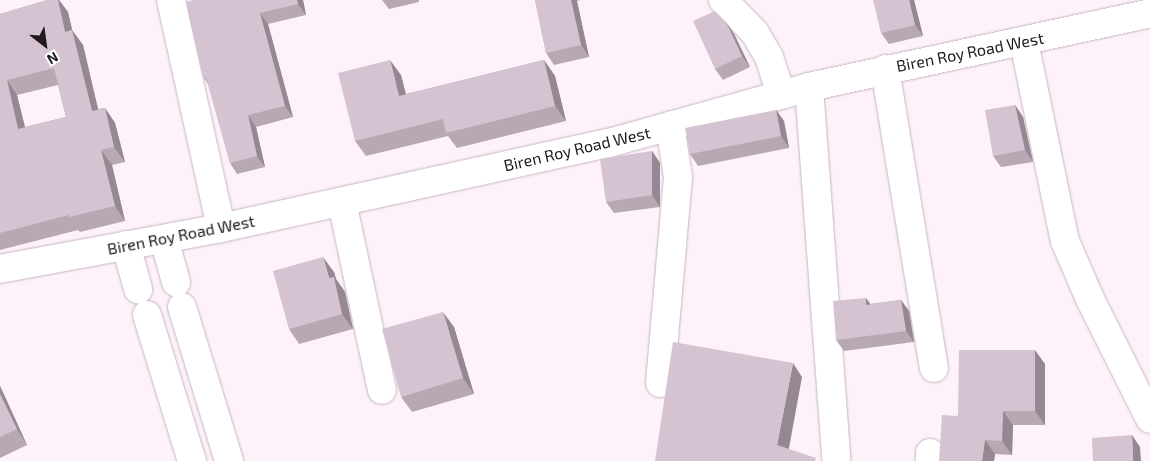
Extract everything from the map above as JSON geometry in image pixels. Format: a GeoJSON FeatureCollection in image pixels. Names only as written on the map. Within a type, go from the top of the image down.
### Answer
{"type":"FeatureCollection","features":[{"type":"Feature","properties":{"kind":"street"},"geometry":{"type":"LineString","coordinates":[[171,0],[221,228]]}},
{"type":"Feature","properties":{"kind":"street"},"geometry":{"type":"LineString","coordinates":[[723,0],[755,33],[769,57],[782,94]]}},
{"type":"Feature","properties":{"kind":"street","name":"Biren Roy Road West"},"geometry":{"type":"LineString","coordinates":[[0,269],[221,228],[610,143],[809,87],[885,69],[1024,42],[1150,13]]}},
{"type":"Feature","properties":{"kind":"street"},"geometry":{"type":"LineString","coordinates":[[1024,42],[1066,241],[1090,299],[1150,420]]}},
{"type":"Feature","properties":{"kind":"street"},"geometry":{"type":"LineString","coordinates":[[885,69],[934,368]]}},
{"type":"Feature","properties":{"kind":"street"},"geometry":{"type":"LineString","coordinates":[[809,87],[836,458]]}},
{"type":"Feature","properties":{"kind":"street"},"geometry":{"type":"LineString","coordinates":[[660,383],[678,177],[670,126]]}},
{"type":"Feature","properties":{"kind":"street"},"geometry":{"type":"LineString","coordinates":[[342,202],[382,390]]}},
{"type":"Feature","properties":{"kind":"street"},"geometry":{"type":"LineString","coordinates":[[164,239],[229,461]]}},
{"type":"Feature","properties":{"kind":"street"},"geometry":{"type":"LineString","coordinates":[[126,246],[138,289]]}},
{"type":"Feature","properties":{"kind":"street"},"geometry":{"type":"LineString","coordinates":[[147,315],[192,461]]}},
{"type":"Feature","properties":{"kind":"building"},"geometry":{"type":"Polygon","coordinates":[[[47,0],[58,0],[65,32],[72,30],[92,111],[105,108],[114,147],[101,150],[115,206],[69,217],[69,215],[0,233],[0,14],[47,0]],[[54,68],[7,80],[18,129],[66,117],[54,68]]]}},
{"type":"Feature","properties":{"kind":"building"},"geometry":{"type":"Polygon","coordinates":[[[193,0],[297,0],[298,4],[260,13],[285,106],[248,115],[257,156],[230,163],[206,77],[204,78],[186,2],[193,0]]]}},
{"type":"Feature","properties":{"kind":"building"},"geometry":{"type":"Polygon","coordinates":[[[535,0],[571,0],[581,45],[546,53],[535,0]]]}},
{"type":"Feature","properties":{"kind":"building"},"geometry":{"type":"Polygon","coordinates":[[[873,0],[909,0],[915,25],[881,33],[873,0]]]}},
{"type":"Feature","properties":{"kind":"building"},"geometry":{"type":"Polygon","coordinates":[[[715,11],[726,22],[742,56],[715,69],[693,21],[715,11]]]}},
{"type":"Feature","properties":{"kind":"building"},"geometry":{"type":"Polygon","coordinates":[[[390,60],[399,96],[544,60],[555,106],[446,133],[443,119],[355,141],[338,73],[390,60]]]}},
{"type":"Feature","properties":{"kind":"building"},"geometry":{"type":"Polygon","coordinates":[[[1015,105],[1025,150],[993,156],[985,110],[1015,105]]]}},
{"type":"Feature","properties":{"kind":"building"},"geometry":{"type":"Polygon","coordinates":[[[776,110],[781,136],[690,154],[685,128],[776,110]]]}},
{"type":"Feature","properties":{"kind":"building"},"geometry":{"type":"Polygon","coordinates":[[[652,151],[652,195],[606,202],[600,159],[652,151]]]}},
{"type":"Feature","properties":{"kind":"building"},"geometry":{"type":"Polygon","coordinates":[[[323,257],[329,278],[334,277],[342,314],[289,329],[273,271],[323,257]]]}},
{"type":"Feature","properties":{"kind":"building"},"geometry":{"type":"Polygon","coordinates":[[[866,298],[866,305],[901,300],[906,331],[836,340],[833,301],[866,298]]]}},
{"type":"Feature","properties":{"kind":"building"},"geometry":{"type":"Polygon","coordinates":[[[443,312],[463,378],[401,397],[382,329],[443,312]]]}},
{"type":"Feature","properties":{"kind":"building"},"geometry":{"type":"Polygon","coordinates":[[[673,342],[793,363],[777,445],[816,458],[815,461],[655,461],[673,342]]]}},
{"type":"Feature","properties":{"kind":"building"},"geometry":{"type":"Polygon","coordinates":[[[959,350],[1035,350],[1035,411],[1003,411],[1002,441],[985,440],[982,461],[939,461],[942,415],[958,416],[959,350]]]}},
{"type":"Feature","properties":{"kind":"building"},"geometry":{"type":"Polygon","coordinates":[[[0,394],[17,429],[0,437],[0,394]]]}},
{"type":"Feature","properties":{"kind":"building"},"geometry":{"type":"Polygon","coordinates":[[[1132,435],[1133,461],[1093,461],[1092,438],[1132,435]]]}}]}
